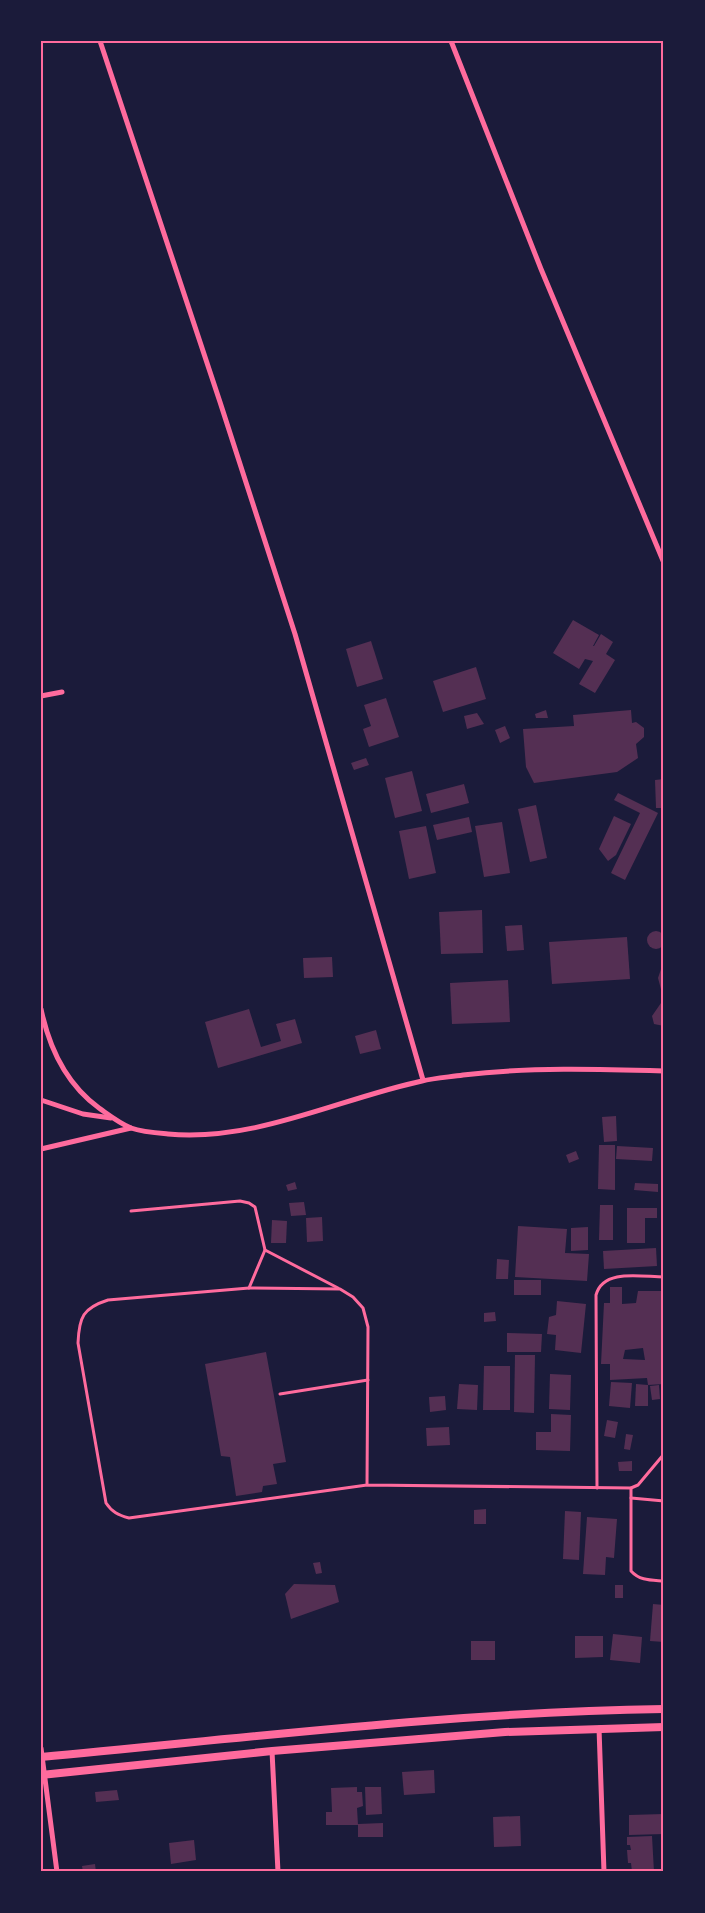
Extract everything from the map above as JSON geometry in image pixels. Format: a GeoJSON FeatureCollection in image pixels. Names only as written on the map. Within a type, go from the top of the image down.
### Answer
{"type":"FeatureCollection","features":[{"type":"Feature","properties":{"kind":"street"},"geometry":{"type":"LineString","coordinates":[[100,41],[295,634],[423,1080]]}},
{"type":"Feature","properties":{"kind":"street"},"geometry":{"type":"LineString","coordinates":[[451,41],[541,270],[664,563]]}},
{"type":"Feature","properties":{"kind":"street"},"geometry":{"type":"LineString","coordinates":[[41,696],[62,692]]}},
{"type":"Feature","properties":{"kind":"street"},"geometry":{"type":"LineString","coordinates":[[41,1009],[54,1051],[68,1078],[87,1099],[114,1119],[131,1128]]}},
{"type":"Feature","properties":{"kind":"street"},"geometry":{"type":"LineString","coordinates":[[41,1149],[131,1128],[186,1135],[216,1134],[251,1129],[423,1080],[493,1071],[557,1068],[664,1071]]}},
{"type":"Feature","properties":{"kind":"street"},"geometry":{"type":"LineString","coordinates":[[41,1100],[84,1114],[114,1119]]}},
{"type":"Feature","properties":{"kind":"street"},"geometry":{"type":"LineString","coordinates":[[42,1757],[500,1715],[664,1709]]}},
{"type":"Feature","properties":{"kind":"street"},"geometry":{"type":"LineString","coordinates":[[43,1774],[505,1732],[664,1727]]}},
{"type":"Feature","properties":{"kind":"street"},"geometry":{"type":"LineString","coordinates":[[600,1728],[604,1872]]}},
{"type":"Feature","properties":{"kind":"street"},"geometry":{"type":"LineString","coordinates":[[41,1748],[57,1872]]}},
{"type":"Feature","properties":{"kind":"street"},"geometry":{"type":"LineString","coordinates":[[272,1752],[278,1872]]}},
{"type":"Feature","properties":{"kind":"lane"},"geometry":{"type":"LineString","coordinates":[[132,1211],[240,1202],[249,1203],[255,1207],[265,1250],[250,1288]]}},
{"type":"Feature","properties":{"kind":"lane"},"geometry":{"type":"LineString","coordinates":[[265,1250],[340,1289],[353,1297],[363,1308],[368,1327],[367,1485]]}},
{"type":"Feature","properties":{"kind":"lane"},"geometry":{"type":"LineString","coordinates":[[597,1488],[596,1295],[598,1287],[605,1280],[614,1276],[664,1277]]}},
{"type":"Feature","properties":{"kind":"lane"},"geometry":{"type":"LineString","coordinates":[[340,1289],[250,1288],[108,1300],[93,1305],[85,1312],[79,1326],[78,1343],[106,1503],[111,1510],[118,1515],[129,1518],[367,1485],[631,1488],[638,1485],[664,1454]]}},
{"type":"Feature","properties":{"kind":"lane"},"geometry":{"type":"LineString","coordinates":[[280,1394],[368,1380]]}},
{"type":"Feature","properties":{"kind":"lane"},"geometry":{"type":"LineString","coordinates":[[631,1488],[631,1572],[643,1580],[664,1581]]}},
{"type":"Feature","properties":{"kind":"lane"},"geometry":{"type":"LineString","coordinates":[[631,1498],[664,1501]]}},
{"type":"Feature","properties":{"kind":"building"},"geometry":{"type":"Polygon","coordinates":[[[573,620],[599,635],[593,646],[601,634],[613,642],[606,654],[615,660],[595,693],[579,684],[593,661],[585,659],[579,669],[553,653],[573,620]]]}},
{"type":"Feature","properties":{"kind":"building"},"geometry":{"type":"Polygon","coordinates":[[[371,641],[383,679],[357,687],[346,649],[371,641]]]}},
{"type":"Feature","properties":{"kind":"building"},"geometry":{"type":"Polygon","coordinates":[[[476,667],[486,699],[443,712],[433,681],[476,667]]]}},
{"type":"Feature","properties":{"kind":"building"},"geometry":{"type":"Polygon","coordinates":[[[386,698],[399,737],[369,747],[363,729],[371,726],[364,705],[386,698]]]}},
{"type":"Feature","properties":{"kind":"building"},"geometry":{"type":"Polygon","coordinates":[[[546,710],[548,718],[536,718],[535,714],[546,710]]]}},
{"type":"Feature","properties":{"kind":"building"},"geometry":{"type":"Polygon","coordinates":[[[631,710],[632,723],[636,722],[644,728],[644,737],[636,744],[638,758],[617,772],[534,783],[526,767],[523,729],[574,726],[573,715],[631,710]]]}},
{"type":"Feature","properties":{"kind":"building"},"geometry":{"type":"Polygon","coordinates":[[[477,713],[484,724],[467,729],[464,716],[477,713]]]}},
{"type":"Feature","properties":{"kind":"building"},"geometry":{"type":"Polygon","coordinates":[[[505,726],[510,738],[500,743],[495,730],[505,726]]]}},
{"type":"Feature","properties":{"kind":"building"},"geometry":{"type":"Polygon","coordinates":[[[366,758],[369,765],[354,770],[351,763],[366,758]]]}},
{"type":"Feature","properties":{"kind":"building"},"geometry":{"type":"Polygon","coordinates":[[[412,771],[422,811],[395,818],[385,778],[412,771]]]}},
{"type":"Feature","properties":{"kind":"building"},"geometry":{"type":"Polygon","coordinates":[[[664,779],[664,808],[656,808],[655,780],[664,779]]]}},
{"type":"Feature","properties":{"kind":"building"},"geometry":{"type":"Polygon","coordinates":[[[464,784],[469,803],[431,813],[426,794],[464,784]]]}},
{"type":"Feature","properties":{"kind":"building"},"geometry":{"type":"Polygon","coordinates":[[[618,793],[658,813],[625,880],[611,873],[640,813],[614,800],[618,793]]]}},
{"type":"Feature","properties":{"kind":"building"},"geometry":{"type":"Polygon","coordinates":[[[536,805],[547,858],[530,862],[518,809],[536,805]]]}},
{"type":"Feature","properties":{"kind":"building"},"geometry":{"type":"Polygon","coordinates":[[[614,816],[631,824],[616,855],[608,861],[599,849],[614,816]]]}},
{"type":"Feature","properties":{"kind":"building"},"geometry":{"type":"Polygon","coordinates":[[[469,817],[472,832],[437,840],[433,825],[469,817]]]}},
{"type":"Feature","properties":{"kind":"building"},"geometry":{"type":"Polygon","coordinates":[[[502,822],[510,873],[484,877],[475,826],[502,822]]]}},
{"type":"Feature","properties":{"kind":"building"},"geometry":{"type":"Polygon","coordinates":[[[426,826],[436,873],[409,879],[399,831],[426,826]]]}},
{"type":"Feature","properties":{"kind":"building"},"geometry":{"type":"Polygon","coordinates":[[[482,910],[483,953],[441,954],[439,912],[482,910]]]}},
{"type":"Feature","properties":{"kind":"building"},"geometry":{"type":"Polygon","coordinates":[[[522,925],[524,950],[507,951],[505,926],[522,925]]]}},
{"type":"Feature","properties":{"kind":"building"},"geometry":{"type":"Polygon","coordinates":[[[656,931],[662,934],[665,940],[662,946],[656,949],[650,946],[647,940],[650,934],[656,931]]]}},
{"type":"Feature","properties":{"kind":"building"},"geometry":{"type":"Polygon","coordinates":[[[627,937],[630,979],[552,984],[549,942],[627,937]]]}},
{"type":"Feature","properties":{"kind":"building"},"geometry":{"type":"Polygon","coordinates":[[[332,957],[333,977],[304,978],[303,958],[332,957]]]}},
{"type":"Feature","properties":{"kind":"building"},"geometry":{"type":"Polygon","coordinates":[[[664,960],[664,1026],[654,1024],[652,1016],[661,1003],[662,993],[658,978],[664,960]]]}},
{"type":"Feature","properties":{"kind":"building"},"geometry":{"type":"Polygon","coordinates":[[[508,980],[510,1022],[452,1024],[450,983],[508,980]]]}},
{"type":"Feature","properties":{"kind":"building"},"geometry":{"type":"Polygon","coordinates":[[[249,1009],[261,1047],[281,1041],[276,1024],[295,1019],[302,1043],[218,1068],[205,1022],[249,1009]]]}},
{"type":"Feature","properties":{"kind":"building"},"geometry":{"type":"Polygon","coordinates":[[[376,1030],[381,1049],[360,1054],[355,1036],[376,1030]]]}},
{"type":"Feature","properties":{"kind":"building"},"geometry":{"type":"Polygon","coordinates":[[[616,1116],[617,1141],[604,1142],[602,1117],[616,1116]]]}},
{"type":"Feature","properties":{"kind":"building"},"geometry":{"type":"Polygon","coordinates":[[[599,1145],[615,1145],[615,1190],[598,1189],[599,1145]]]}},
{"type":"Feature","properties":{"kind":"building"},"geometry":{"type":"Polygon","coordinates":[[[617,1146],[653,1148],[652,1161],[616,1159],[617,1146]]]}},
{"type":"Feature","properties":{"kind":"building"},"geometry":{"type":"Polygon","coordinates":[[[576,1151],[579,1159],[569,1163],[566,1155],[576,1151]]]}},
{"type":"Feature","properties":{"kind":"building"},"geometry":{"type":"Polygon","coordinates":[[[295,1182],[297,1189],[288,1191],[286,1185],[295,1182]]]}},
{"type":"Feature","properties":{"kind":"building"},"geometry":{"type":"Polygon","coordinates":[[[635,1183],[658,1184],[658,1192],[634,1190],[635,1183]]]}},
{"type":"Feature","properties":{"kind":"building"},"geometry":{"type":"Polygon","coordinates":[[[304,1202],[306,1215],[291,1216],[289,1203],[304,1202]]]}},
{"type":"Feature","properties":{"kind":"building"},"geometry":{"type":"Polygon","coordinates":[[[600,1205],[613,1205],[613,1240],[599,1240],[600,1205]]]}},
{"type":"Feature","properties":{"kind":"building"},"geometry":{"type":"Polygon","coordinates":[[[627,1208],[657,1208],[657,1218],[645,1218],[645,1243],[627,1243],[627,1208]]]}},
{"type":"Feature","properties":{"kind":"building"},"geometry":{"type":"Polygon","coordinates":[[[322,1217],[323,1241],[307,1242],[306,1218],[322,1217]]]}},
{"type":"Feature","properties":{"kind":"building"},"geometry":{"type":"Polygon","coordinates":[[[272,1220],[287,1221],[286,1243],[271,1243],[272,1220]]]}},
{"type":"Feature","properties":{"kind":"building"},"geometry":{"type":"Polygon","coordinates":[[[518,1226],[567,1229],[565,1253],[589,1254],[587,1281],[515,1277],[518,1226]]]}},
{"type":"Feature","properties":{"kind":"building"},"geometry":{"type":"Polygon","coordinates":[[[588,1227],[588,1250],[571,1251],[571,1228],[588,1227]]]}},
{"type":"Feature","properties":{"kind":"building"},"geometry":{"type":"Polygon","coordinates":[[[656,1248],[657,1266],[604,1269],[603,1251],[656,1248]]]}},
{"type":"Feature","properties":{"kind":"building"},"geometry":{"type":"Polygon","coordinates":[[[497,1259],[509,1260],[508,1279],[496,1279],[497,1259]]]}},
{"type":"Feature","properties":{"kind":"building"},"geometry":{"type":"Polygon","coordinates":[[[514,1280],[541,1280],[541,1295],[514,1295],[514,1280]]]}},
{"type":"Feature","properties":{"kind":"building"},"geometry":{"type":"Polygon","coordinates":[[[610,1287],[622,1287],[622,1304],[636,1303],[638,1291],[664,1291],[664,1384],[648,1385],[647,1378],[610,1380],[610,1364],[601,1364],[604,1303],[610,1303],[610,1287]],[[643,1348],[625,1350],[623,1359],[645,1360],[643,1348]]]}},
{"type":"Feature","properties":{"kind":"building"},"geometry":{"type":"Polygon","coordinates":[[[557,1301],[586,1304],[581,1353],[555,1350],[556,1335],[547,1334],[549,1317],[556,1315],[557,1301]]]}},
{"type":"Feature","properties":{"kind":"building"},"geometry":{"type":"Polygon","coordinates":[[[495,1312],[496,1321],[484,1322],[484,1313],[495,1312]]]}},
{"type":"Feature","properties":{"kind":"building"},"geometry":{"type":"Polygon","coordinates":[[[507,1333],[542,1334],[541,1352],[507,1352],[507,1333]]]}},
{"type":"Feature","properties":{"kind":"building"},"geometry":{"type":"Polygon","coordinates":[[[266,1352],[286,1462],[273,1464],[277,1484],[263,1486],[262,1492],[236,1496],[230,1457],[221,1456],[205,1364],[266,1352]]]}},
{"type":"Feature","properties":{"kind":"building"},"geometry":{"type":"Polygon","coordinates":[[[515,1355],[535,1355],[534,1413],[514,1412],[515,1355]]]}},
{"type":"Feature","properties":{"kind":"building"},"geometry":{"type":"Polygon","coordinates":[[[484,1366],[510,1366],[510,1410],[483,1410],[484,1366]]]}},
{"type":"Feature","properties":{"kind":"building"},"geometry":{"type":"Polygon","coordinates":[[[550,1374],[571,1375],[570,1410],[549,1409],[550,1374]]]}},
{"type":"Feature","properties":{"kind":"building"},"geometry":{"type":"Polygon","coordinates":[[[611,1382],[632,1383],[630,1408],[609,1406],[611,1382]]]}},
{"type":"Feature","properties":{"kind":"building"},"geometry":{"type":"Polygon","coordinates":[[[459,1384],[478,1385],[477,1410],[457,1409],[459,1384]]]}},
{"type":"Feature","properties":{"kind":"building"},"geometry":{"type":"Polygon","coordinates":[[[636,1384],[648,1385],[648,1406],[635,1406],[636,1384]]]}},
{"type":"Feature","properties":{"kind":"building"},"geometry":{"type":"Polygon","coordinates":[[[659,1385],[660,1399],[652,1400],[650,1386],[659,1385]]]}},
{"type":"Feature","properties":{"kind":"building"},"geometry":{"type":"Polygon","coordinates":[[[445,1396],[446,1410],[430,1412],[429,1397],[445,1396]]]}},
{"type":"Feature","properties":{"kind":"building"},"geometry":{"type":"Polygon","coordinates":[[[551,1414],[571,1415],[570,1451],[536,1450],[536,1432],[551,1432],[551,1414]]]}},
{"type":"Feature","properties":{"kind":"building"},"geometry":{"type":"Polygon","coordinates":[[[607,1420],[618,1422],[615,1438],[604,1436],[607,1420]]]}},
{"type":"Feature","properties":{"kind":"building"},"geometry":{"type":"Polygon","coordinates":[[[449,1427],[450,1445],[427,1446],[426,1428],[449,1427]]]}},
{"type":"Feature","properties":{"kind":"building"},"geometry":{"type":"Polygon","coordinates":[[[626,1434],[633,1435],[630,1450],[624,1449],[626,1434]]]}},
{"type":"Feature","properties":{"kind":"building"},"geometry":{"type":"Polygon","coordinates":[[[632,1461],[632,1471],[619,1471],[618,1462],[632,1461]]]}},
{"type":"Feature","properties":{"kind":"building"},"geometry":{"type":"Polygon","coordinates":[[[486,1509],[486,1524],[474,1524],[474,1510],[486,1509]]]}},
{"type":"Feature","properties":{"kind":"building"},"geometry":{"type":"Polygon","coordinates":[[[565,1511],[581,1512],[579,1560],[563,1559],[565,1511]]]}},
{"type":"Feature","properties":{"kind":"building"},"geometry":{"type":"Polygon","coordinates":[[[587,1517],[617,1519],[614,1558],[606,1557],[605,1575],[583,1574],[587,1517]]]}},
{"type":"Feature","properties":{"kind":"building"},"geometry":{"type":"Polygon","coordinates":[[[320,1562],[322,1573],[316,1574],[313,1563],[320,1562]]]}},
{"type":"Feature","properties":{"kind":"building"},"geometry":{"type":"Polygon","coordinates":[[[294,1584],[335,1585],[339,1602],[291,1619],[285,1594],[294,1584]]]}},
{"type":"Feature","properties":{"kind":"building"},"geometry":{"type":"Polygon","coordinates":[[[615,1585],[623,1585],[623,1598],[615,1598],[615,1585]]]}},
{"type":"Feature","properties":{"kind":"building"},"geometry":{"type":"Polygon","coordinates":[[[653,1604],[664,1605],[664,1642],[650,1641],[653,1604]]]}},
{"type":"Feature","properties":{"kind":"building"},"geometry":{"type":"Polygon","coordinates":[[[613,1634],[642,1637],[640,1663],[610,1660],[613,1634]]]}},
{"type":"Feature","properties":{"kind":"building"},"geometry":{"type":"Polygon","coordinates":[[[575,1636],[603,1636],[603,1657],[575,1658],[575,1636]]]}},
{"type":"Feature","properties":{"kind":"building"},"geometry":{"type":"Polygon","coordinates":[[[471,1641],[495,1641],[495,1660],[471,1660],[471,1641]]]}},
{"type":"Feature","properties":{"kind":"building"},"geometry":{"type":"Polygon","coordinates":[[[434,1770],[435,1793],[404,1795],[402,1772],[434,1770]]]}},
{"type":"Feature","properties":{"kind":"building"},"geometry":{"type":"Polygon","coordinates":[[[357,1787],[357,1792],[362,1792],[363,1806],[357,1808],[358,1825],[326,1825],[326,1812],[332,1812],[331,1788],[357,1787]]]}},
{"type":"Feature","properties":{"kind":"building"},"geometry":{"type":"Polygon","coordinates":[[[365,1787],[381,1787],[382,1814],[366,1815],[365,1787]]]}},
{"type":"Feature","properties":{"kind":"building"},"geometry":{"type":"Polygon","coordinates":[[[117,1790],[119,1800],[96,1802],[95,1792],[117,1790]]]}},
{"type":"Feature","properties":{"kind":"building"},"geometry":{"type":"Polygon","coordinates":[[[664,1814],[664,1834],[629,1835],[629,1815],[664,1814]]]}},
{"type":"Feature","properties":{"kind":"building"},"geometry":{"type":"Polygon","coordinates":[[[520,1816],[521,1846],[494,1847],[493,1817],[520,1816]]]}},
{"type":"Feature","properties":{"kind":"building"},"geometry":{"type":"Polygon","coordinates":[[[383,1823],[383,1837],[358,1837],[358,1824],[383,1823]]]}},
{"type":"Feature","properties":{"kind":"building"},"geometry":{"type":"Polygon","coordinates":[[[652,1836],[654,1872],[632,1872],[631,1863],[628,1863],[627,1850],[631,1850],[630,1845],[627,1845],[627,1837],[652,1836]]]}},
{"type":"Feature","properties":{"kind":"building"},"geometry":{"type":"Polygon","coordinates":[[[194,1840],[196,1860],[171,1864],[169,1843],[194,1840]]]}},
{"type":"Feature","properties":{"kind":"building"},"geometry":{"type":"Polygon","coordinates":[[[95,1864],[96,1872],[83,1872],[82,1866],[95,1864]]]}}]}
